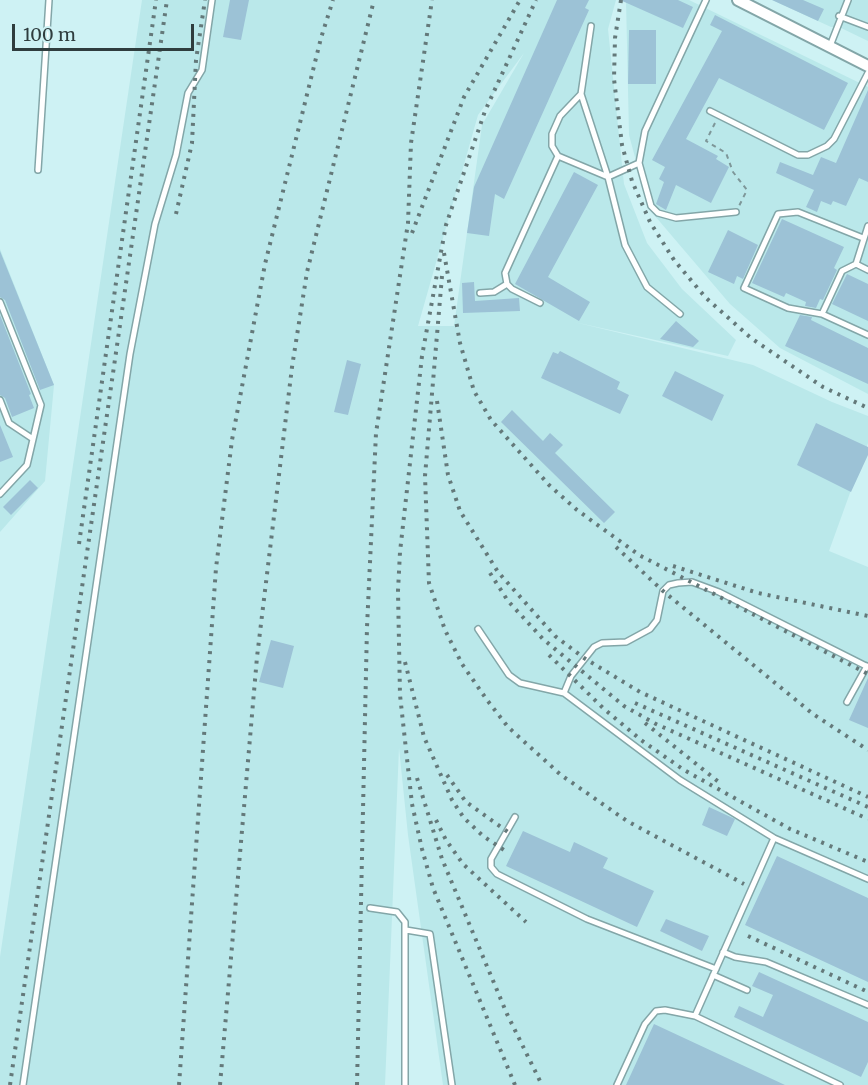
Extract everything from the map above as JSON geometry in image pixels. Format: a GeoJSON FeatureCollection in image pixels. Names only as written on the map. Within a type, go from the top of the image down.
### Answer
{"type":"FeatureCollection","features":[{"type":"Feature","properties":{"kind":"street"},"geometry":{"type":"LineString","coordinates":[[738,0],[868,66]]}},
{"type":"Feature","properties":{"kind":"lane"},"geometry":{"type":"LineString","coordinates":[[38,170],[49,0]]}},
{"type":"Feature","properties":{"kind":"lane"},"geometry":{"type":"LineString","coordinates":[[23,1085],[130,354],[155,224],[176,155],[188,93],[202,69],[212,0]]}},
{"type":"Feature","properties":{"kind":"lane"},"geometry":{"type":"LineString","coordinates":[[706,0],[645,131],[639,163],[651,206],[658,213],[676,218],[736,212]]}},
{"type":"Feature","properties":{"kind":"lane"},"geometry":{"type":"LineString","coordinates":[[830,46],[839,27],[839,16],[848,0]]}},
{"type":"Feature","properties":{"kind":"lane"},"geometry":{"type":"LineString","coordinates":[[839,16],[868,27]]}},
{"type":"Feature","properties":{"kind":"lane"},"geometry":{"type":"LineString","coordinates":[[591,26],[581,94],[608,177],[625,245],[647,287],[680,314]]}},
{"type":"Feature","properties":{"kind":"lane"},"geometry":{"type":"LineString","coordinates":[[710,111],[798,154],[808,155],[827,146],[834,139],[868,73]]}},
{"type":"Feature","properties":{"kind":"lane"},"geometry":{"type":"LineString","coordinates":[[581,94],[560,116],[552,134],[552,146],[558,156],[608,177],[639,163]]}},
{"type":"Feature","properties":{"kind":"lane"},"geometry":{"type":"LineString","coordinates":[[540,303],[507,284],[505,273],[558,156]]}},
{"type":"Feature","properties":{"kind":"lane"},"geometry":{"type":"LineString","coordinates":[[863,237],[798,212],[778,214],[744,288],[788,308],[822,314],[868,335]]}},
{"type":"Feature","properties":{"kind":"lane"},"geometry":{"type":"LineString","coordinates":[[822,314],[843,271],[856,264],[868,226]]}},
{"type":"Feature","properties":{"kind":"lane"},"geometry":{"type":"LineString","coordinates":[[856,264],[868,270]]}},
{"type":"Feature","properties":{"kind":"lane"},"geometry":{"type":"LineString","coordinates":[[480,293],[494,292],[507,284]]}},
{"type":"Feature","properties":{"kind":"lane"},"geometry":{"type":"LineString","coordinates":[[0,302],[41,405],[27,465],[0,494]]}},
{"type":"Feature","properties":{"kind":"lane"},"geometry":{"type":"LineString","coordinates":[[0,400],[9,423],[33,440]]}},
{"type":"Feature","properties":{"kind":"lane"},"geometry":{"type":"LineString","coordinates":[[564,693],[571,676],[594,647],[602,643],[627,642],[650,629],[657,620],[663,591],[669,585],[692,582],[719,592],[867,666],[847,702]]}},
{"type":"Feature","properties":{"kind":"lane"},"geometry":{"type":"LineString","coordinates":[[478,629],[509,675],[520,683],[564,693],[680,780],[774,838],[868,879]]}},
{"type":"Feature","properties":{"kind":"lane"},"geometry":{"type":"LineString","coordinates":[[515,817],[491,859],[491,867],[497,874],[587,919],[715,972],[747,990]]}},
{"type":"Feature","properties":{"kind":"lane"},"geometry":{"type":"LineString","coordinates":[[695,1016],[774,838]]}},
{"type":"Feature","properties":{"kind":"lane"},"geometry":{"type":"LineString","coordinates":[[370,908],[397,912],[405,922],[405,1085]]}},
{"type":"Feature","properties":{"kind":"lane"},"geometry":{"type":"LineString","coordinates":[[406,930],[430,934],[453,1085]]}},
{"type":"Feature","properties":{"kind":"lane"},"geometry":{"type":"LineString","coordinates":[[723,952],[735,957],[766,962],[868,1005]]}},
{"type":"Feature","properties":{"kind":"lane"},"geometry":{"type":"LineString","coordinates":[[617,1085],[645,1024],[656,1011],[665,1010],[695,1016],[840,1085]]}},
{"type":"Feature","properties":{"kind":"path"},"geometry":{"type":"LineString","coordinates":[[718,115],[706,141],[726,153],[733,172],[747,190],[736,212]]}},
{"type":"Feature","properties":{"kind":"shaded area"},"geometry":{"type":"Polygon","coordinates":[[[142,0],[616,0],[608,29],[624,184],[647,243],[682,289],[736,340],[728,356],[574,322],[753,365],[868,416],[868,443],[829,551],[868,567],[868,1085],[443,1085],[408,835],[399,748],[385,1085],[0,1085],[0,957],[142,0]],[[524,53],[478,115],[418,326],[454,326],[482,125],[524,53]]]}},
{"type":"Feature","properties":{"kind":"shaded area"},"geometry":{"type":"Polygon","coordinates":[[[626,0],[689,0],[868,87],[868,394],[780,348],[730,304],[649,209],[629,135],[626,0]]]}},
{"type":"Feature","properties":{"kind":"shaded area"},"geometry":{"type":"Polygon","coordinates":[[[772,0],[868,0],[868,41],[839,27],[831,27],[772,0]]]}},
{"type":"Feature","properties":{"kind":"shaded area"},"geometry":{"type":"Polygon","coordinates":[[[0,249],[54,385],[45,481],[0,532],[0,249]]]}},
{"type":"Feature","properties":{"kind":"building"},"geometry":{"type":"Polygon","coordinates":[[[230,0],[249,0],[241,40],[223,37],[230,0]]]}},
{"type":"Feature","properties":{"kind":"building"},"geometry":{"type":"Polygon","coordinates":[[[557,0],[589,0],[585,8],[589,10],[504,199],[495,194],[489,236],[467,233],[474,187],[557,0]]]}},
{"type":"Feature","properties":{"kind":"building"},"geometry":{"type":"Polygon","coordinates":[[[620,0],[678,0],[693,7],[683,28],[620,0]]]}},
{"type":"Feature","properties":{"kind":"building"},"geometry":{"type":"Polygon","coordinates":[[[772,0],[803,0],[824,9],[818,21],[772,0]]]}},
{"type":"Feature","properties":{"kind":"building"},"geometry":{"type":"Polygon","coordinates":[[[715,15],[848,83],[824,130],[719,78],[686,139],[718,156],[716,159],[729,167],[711,203],[676,185],[666,210],[656,204],[664,182],[659,179],[665,167],[652,160],[722,31],[710,25],[715,15]]]}},
{"type":"Feature","properties":{"kind":"building"},"geometry":{"type":"Polygon","coordinates":[[[629,30],[656,30],[656,84],[628,84],[629,30]]]}},
{"type":"Feature","properties":{"kind":"building"},"geometry":{"type":"Polygon","coordinates":[[[868,90],[868,182],[859,178],[846,206],[833,201],[831,205],[821,201],[817,212],[806,207],[814,190],[776,173],[780,162],[813,175],[821,157],[836,163],[868,90]]]}},
{"type":"Feature","properties":{"kind":"building"},"geometry":{"type":"Polygon","coordinates":[[[574,172],[598,185],[548,277],[590,302],[579,321],[515,284],[574,172]]]}},
{"type":"Feature","properties":{"kind":"building"},"geometry":{"type":"Polygon","coordinates":[[[782,219],[844,247],[834,268],[837,270],[823,300],[820,299],[816,308],[805,306],[806,302],[786,293],[784,297],[752,283],[782,219]]]}},
{"type":"Feature","properties":{"kind":"building"},"geometry":{"type":"Polygon","coordinates":[[[728,230],[758,245],[743,279],[737,276],[734,284],[708,272],[728,230]]]}},
{"type":"Feature","properties":{"kind":"building"},"geometry":{"type":"Polygon","coordinates":[[[0,251],[54,385],[40,390],[5,300],[0,297],[0,251]]]}},
{"type":"Feature","properties":{"kind":"building"},"geometry":{"type":"Polygon","coordinates":[[[847,274],[868,284],[868,321],[832,304],[847,274]]]}},
{"type":"Feature","properties":{"kind":"building"},"geometry":{"type":"Polygon","coordinates":[[[474,282],[475,301],[519,298],[520,311],[463,313],[462,283],[474,282]]]}},
{"type":"Feature","properties":{"kind":"building"},"geometry":{"type":"Polygon","coordinates":[[[0,315],[31,394],[29,395],[34,408],[12,417],[5,398],[0,395],[0,315]]]}},
{"type":"Feature","properties":{"kind":"building"},"geometry":{"type":"Polygon","coordinates":[[[800,315],[812,317],[811,320],[868,348],[868,384],[785,346],[800,315]]]}},
{"type":"Feature","properties":{"kind":"building"},"geometry":{"type":"Polygon","coordinates":[[[676,321],[699,341],[693,347],[660,339],[676,321]]]}},
{"type":"Feature","properties":{"kind":"building"},"geometry":{"type":"Polygon","coordinates":[[[560,351],[620,382],[617,389],[629,395],[620,414],[541,378],[553,352],[558,354],[560,351]]]}},
{"type":"Feature","properties":{"kind":"building"},"geometry":{"type":"Polygon","coordinates":[[[347,360],[361,364],[348,415],[334,412],[347,360]]]}},
{"type":"Feature","properties":{"kind":"building"},"geometry":{"type":"Polygon","coordinates":[[[675,371],[724,395],[712,421],[662,396],[675,371]]]}},
{"type":"Feature","properties":{"kind":"building"},"geometry":{"type":"Polygon","coordinates":[[[512,410],[543,441],[550,433],[563,445],[555,453],[615,512],[604,523],[501,422],[512,410]]]}},
{"type":"Feature","properties":{"kind":"building"},"geometry":{"type":"Polygon","coordinates":[[[816,423],[868,447],[868,455],[851,492],[797,465],[816,423]]]}},
{"type":"Feature","properties":{"kind":"building"},"geometry":{"type":"Polygon","coordinates":[[[0,425],[13,457],[0,462],[0,425]]]}},
{"type":"Feature","properties":{"kind":"building"},"geometry":{"type":"Polygon","coordinates":[[[30,480],[38,488],[11,515],[3,507],[30,480]]]}},
{"type":"Feature","properties":{"kind":"building"},"geometry":{"type":"Polygon","coordinates":[[[271,640],[294,646],[283,688],[259,682],[271,640]]]}},
{"type":"Feature","properties":{"kind":"building"},"geometry":{"type":"Polygon","coordinates":[[[868,678],[868,728],[849,720],[868,678]]]}},
{"type":"Feature","properties":{"kind":"building"},"geometry":{"type":"Polygon","coordinates":[[[709,807],[735,819],[727,836],[702,825],[709,807]]]}},
{"type":"Feature","properties":{"kind":"building"},"geometry":{"type":"Polygon","coordinates":[[[523,831],[570,852],[574,842],[608,858],[603,868],[654,891],[637,927],[506,866],[523,831]]]}},
{"type":"Feature","properties":{"kind":"building"},"geometry":{"type":"Polygon","coordinates":[[[777,856],[868,898],[868,982],[745,925],[777,856]]]}},
{"type":"Feature","properties":{"kind":"building"},"geometry":{"type":"Polygon","coordinates":[[[666,919],[709,936],[702,951],[660,931],[666,919]]]}},
{"type":"Feature","properties":{"kind":"building"},"geometry":{"type":"Polygon","coordinates":[[[759,972],[868,1022],[868,1062],[861,1077],[734,1017],[739,1006],[763,1017],[773,995],[752,986],[759,972]]]}},
{"type":"Feature","properties":{"kind":"building"},"geometry":{"type":"Polygon","coordinates":[[[654,1024],[785,1085],[626,1085],[654,1024]]]}},
{"type":"Feature","properties":{"kind":"railway"},"geometry":{"type":"LineString","coordinates":[[79,544],[156,0]]}},
{"type":"Feature","properties":{"kind":"railway"},"geometry":{"type":"LineString","coordinates":[[10,1085],[167,0]]}},
{"type":"Feature","properties":{"kind":"railway"},"geometry":{"type":"LineString","coordinates":[[176,214],[192,143],[196,60],[205,0]]}},
{"type":"Feature","properties":{"kind":"railway"},"geometry":{"type":"LineString","coordinates":[[179,1085],[216,568],[232,440],[265,264],[321,38],[333,0]]}},
{"type":"Feature","properties":{"kind":"railway"},"geometry":{"type":"LineString","coordinates":[[220,1085],[257,657],[292,367],[307,272],[374,0]]}},
{"type":"Feature","properties":{"kind":"railway"},"geometry":{"type":"LineString","coordinates":[[357,1085],[367,627],[376,433],[408,223],[411,143],[432,0]]}},
{"type":"Feature","properties":{"kind":"railway"},"geometry":{"type":"LineString","coordinates":[[412,233],[464,97],[520,0]]}},
{"type":"Feature","properties":{"kind":"railway"},"geometry":{"type":"LineString","coordinates":[[515,1085],[433,888],[422,849],[412,804],[400,695],[398,591],[400,552],[422,356],[446,225],[485,111],[536,0]]}},
{"type":"Feature","properties":{"kind":"railway"},"geometry":{"type":"LineString","coordinates":[[621,0],[615,38],[614,79],[622,145],[632,181],[650,222],[674,260],[706,298],[751,338],[823,387],[868,408]]}},
{"type":"Feature","properties":{"kind":"railway"},"geometry":{"type":"LineString","coordinates":[[444,253],[460,343],[474,391],[491,420],[549,485],[577,510],[639,555],[868,674]]}},
{"type":"Feature","properties":{"kind":"railway"},"geometry":{"type":"LineString","coordinates":[[442,276],[425,476],[429,583],[445,630],[462,664],[508,727],[561,775],[627,821],[744,884]]}},
{"type":"Feature","properties":{"kind":"railway"},"geometry":{"type":"LineString","coordinates":[[437,401],[448,475],[460,511],[498,572],[555,636],[584,658],[640,692],[868,797]]}},
{"type":"Feature","properties":{"kind":"railway"},"geometry":{"type":"LineString","coordinates":[[616,547],[663,591],[813,714],[868,750]]}},
{"type":"Feature","properties":{"kind":"railway"},"geometry":{"type":"LineString","coordinates":[[673,566],[758,593],[868,616]]}},
{"type":"Feature","properties":{"kind":"railway"},"geometry":{"type":"LineString","coordinates":[[490,573],[508,601],[543,639],[624,706],[656,724],[868,819]]}},
{"type":"Feature","properties":{"kind":"railway"},"geometry":{"type":"LineString","coordinates":[[549,655],[603,708],[641,740],[684,770],[790,829],[868,862]]}},
{"type":"Feature","properties":{"kind":"railway"},"geometry":{"type":"LineString","coordinates":[[405,662],[424,737],[452,800],[464,818],[483,836],[504,850]]}},
{"type":"Feature","properties":{"kind":"railway"},"geometry":{"type":"LineString","coordinates":[[635,703],[868,807]]}},
{"type":"Feature","properties":{"kind":"railway"},"geometry":{"type":"LineString","coordinates":[[645,723],[720,783]]}},
{"type":"Feature","properties":{"kind":"railway"},"geometry":{"type":"LineString","coordinates":[[447,775],[466,802],[512,835]]}},
{"type":"Feature","properties":{"kind":"railway"},"geometry":{"type":"LineString","coordinates":[[417,778],[442,859],[507,1014],[542,1085]]}},
{"type":"Feature","properties":{"kind":"railway"},"geometry":{"type":"LineString","coordinates":[[436,820],[446,840],[463,864],[526,922]]}},
{"type":"Feature","properties":{"kind":"railway"},"geometry":{"type":"LineString","coordinates":[[748,936],[868,992]]}}]}
